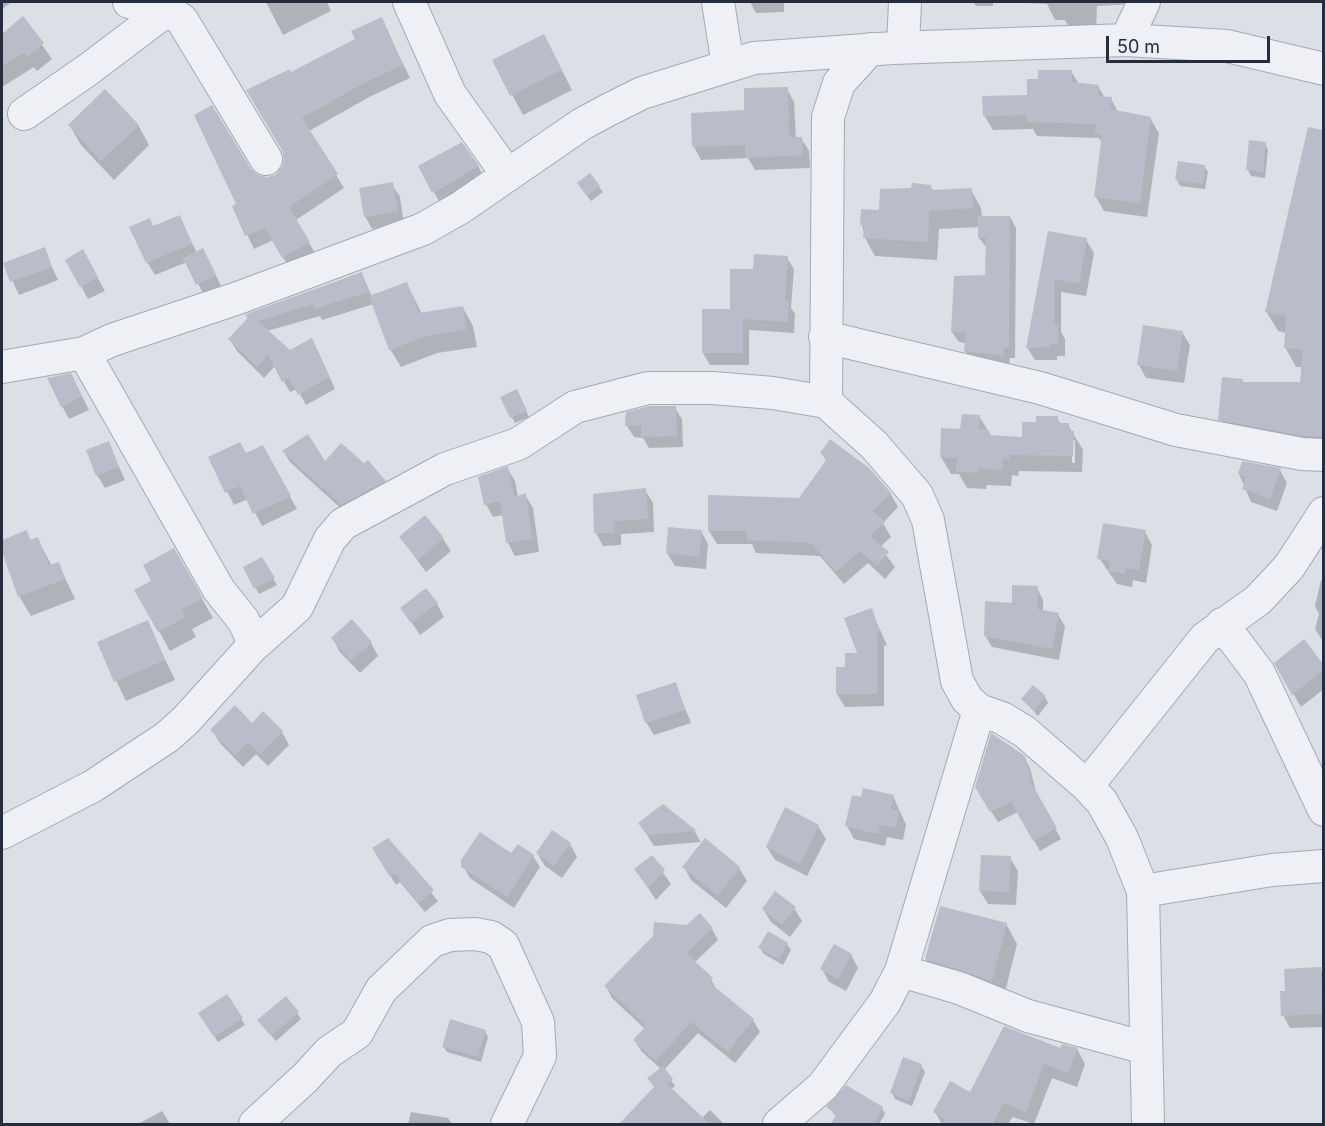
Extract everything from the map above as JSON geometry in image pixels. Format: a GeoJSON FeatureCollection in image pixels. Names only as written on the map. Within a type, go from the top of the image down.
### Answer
{"type":"FeatureCollection","features":[{"type":"Feature","properties":{"kind":"street"},"geometry":{"type":"LineString","coordinates":[[129,2],[167,10],[182,20],[266,159]]}},
{"type":"Feature","properties":{"kind":"street"},"geometry":{"type":"LineString","coordinates":[[409,2],[450,94],[507,174]]}},
{"type":"Feature","properties":{"kind":"street"},"geometry":{"type":"LineString","coordinates":[[718,2],[728,66]]}},
{"type":"Feature","properties":{"kind":"street"},"geometry":{"type":"LineString","coordinates":[[903,47],[905,2]]}},
{"type":"Feature","properties":{"kind":"street"},"geometry":{"type":"LineString","coordinates":[[1126,40],[1144,2]]}},
{"type":"Feature","properties":{"kind":"street"},"geometry":{"type":"LineString","coordinates":[[24,114],[89,69],[167,10]]}},
{"type":"Feature","properties":{"kind":"street"},"geometry":{"type":"LineString","coordinates":[[2,367],[84,353],[112,340],[423,229],[460,208],[582,124],[642,93],[754,58],[903,47],[1126,40],[1227,46],[1323,69]]}},
{"type":"Feature","properties":{"kind":"street"},"geometry":{"type":"LineString","coordinates":[[826,402],[828,117],[839,83],[870,49]]}},
{"type":"Feature","properties":{"kind":"street"},"geometry":{"type":"LineString","coordinates":[[825,337],[1040,388],[1176,430],[1302,454],[1323,455]]}},
{"type":"Feature","properties":{"kind":"street"},"geometry":{"type":"LineString","coordinates":[[84,353],[219,590],[243,620],[250,634],[252,647]]}},
{"type":"Feature","properties":{"kind":"street"},"geometry":{"type":"LineString","coordinates":[[2,833],[93,786],[167,736],[185,721],[252,647],[297,607],[330,539],[343,524],[445,469],[518,444],[575,407],[648,388],[713,388],[773,393],[826,402],[873,445],[917,495],[928,520],[957,681],[967,699],[979,710],[1002,718],[1025,732],[1087,786],[1102,802],[1122,838],[1143,891],[1148,1125]]}},
{"type":"Feature","properties":{"kind":"street"},"geometry":{"type":"LineString","coordinates":[[1087,786],[1137,726],[1187,659],[1222,624],[1258,600],[1289,567],[1320,525]]}},
{"type":"Feature","properties":{"kind":"street"},"geometry":{"type":"LineString","coordinates":[[1222,624],[1259,673],[1323,810]]}},
{"type":"Feature","properties":{"kind":"street"},"geometry":{"type":"LineString","coordinates":[[779,1125],[823,1086],[885,1002],[901,971],[979,710]]}},
{"type":"Feature","properties":{"kind":"street"},"geometry":{"type":"LineString","coordinates":[[1143,891],[1272,870],[1323,866]]}},
{"type":"Feature","properties":{"kind":"street"},"geometry":{"type":"LineString","coordinates":[[255,1125],[305,1078],[328,1052],[357,1033],[381,990],[432,941],[450,935],[475,934],[491,937],[503,945],[538,1022],[540,1056],[507,1125]]}},
{"type":"Feature","properties":{"kind":"street"},"geometry":{"type":"LineString","coordinates":[[901,971],[959,988],[1028,1016],[1146,1048]]}},
{"type":"Feature","properties":{"kind":"building"},"geometry":{"type":"Polygon","coordinates":[[[23,16],[44,43],[27,57],[24,53],[2,66],[2,34],[23,16]]]}},
{"type":"Feature","properties":{"kind":"building"},"geometry":{"type":"Polygon","coordinates":[[[382,17],[403,65],[364,83],[302,118],[338,174],[289,207],[310,242],[282,258],[265,228],[245,236],[232,206],[236,204],[194,115],[212,105],[251,169],[258,175],[267,177],[275,175],[282,167],[284,159],[282,150],[246,90],[290,69],[291,72],[355,39],[351,31],[382,17]]]}},
{"type":"Feature","properties":{"kind":"building"},"geometry":{"type":"Polygon","coordinates":[[[544,34],[562,70],[510,96],[492,60],[544,34]]]}},
{"type":"Feature","properties":{"kind":"building"},"geometry":{"type":"Polygon","coordinates":[[[1038,70],[1072,70],[1072,82],[1099,85],[1098,96],[1112,97],[1110,109],[1151,117],[1140,203],[1094,197],[1102,135],[1095,134],[1096,124],[1027,122],[1027,115],[983,116],[982,96],[1027,95],[1027,79],[1038,79],[1038,70]]]}},
{"type":"Feature","properties":{"kind":"building"},"geometry":{"type":"Polygon","coordinates":[[[788,87],[789,137],[802,137],[803,155],[746,158],[745,145],[692,147],[691,113],[744,110],[744,88],[788,87]]]}},
{"type":"Feature","properties":{"kind":"building"},"geometry":{"type":"Polygon","coordinates":[[[105,89],[139,125],[101,161],[68,125],[105,89]]]}},
{"type":"Feature","properties":{"kind":"building"},"geometry":{"type":"Polygon","coordinates":[[[1308,127],[1323,130],[1323,437],[1304,436],[1218,420],[1222,377],[1243,379],[1243,382],[1300,382],[1303,349],[1284,348],[1286,316],[1265,312],[1308,127]]]}},
{"type":"Feature","properties":{"kind":"building"},"geometry":{"type":"Polygon","coordinates":[[[1249,140],[1266,142],[1263,172],[1246,170],[1249,140]]]}},
{"type":"Feature","properties":{"kind":"building"},"geometry":{"type":"Polygon","coordinates":[[[462,142],[479,166],[432,193],[418,166],[462,142]]]}},
{"type":"Feature","properties":{"kind":"building"},"geometry":{"type":"Polygon","coordinates":[[[1178,161],[1205,165],[1203,184],[1175,180],[1178,161]]]}},
{"type":"Feature","properties":{"kind":"building"},"geometry":{"type":"Polygon","coordinates":[[[590,173],[600,186],[587,196],[577,183],[590,173]]]}},
{"type":"Feature","properties":{"kind":"building"},"geometry":{"type":"Polygon","coordinates":[[[393,182],[398,211],[364,217],[359,188],[393,182]]]}},
{"type":"Feature","properties":{"kind":"building"},"geometry":{"type":"Polygon","coordinates":[[[912,183],[931,185],[931,190],[972,188],[973,208],[929,211],[928,242],[863,238],[864,226],[860,225],[861,209],[879,210],[880,189],[911,188],[912,183]]]}},
{"type":"Feature","properties":{"kind":"building"},"geometry":{"type":"Polygon","coordinates":[[[180,215],[192,244],[146,263],[129,227],[150,218],[153,226],[180,215]]]}},
{"type":"Feature","properties":{"kind":"building"},"geometry":{"type":"Polygon","coordinates":[[[978,216],[1010,216],[1009,348],[1004,348],[1003,356],[964,351],[966,333],[951,332],[954,276],[985,275],[986,238],[978,238],[978,216]]]}},
{"type":"Feature","properties":{"kind":"building"},"geometry":{"type":"Polygon","coordinates":[[[1048,231],[1087,238],[1079,284],[1054,279],[1054,325],[1058,325],[1058,344],[1050,344],[1051,347],[1026,348],[1048,231]]]}},
{"type":"Feature","properties":{"kind":"building"},"geometry":{"type":"Polygon","coordinates":[[[45,247],[52,267],[10,282],[3,263],[45,247]]]}},
{"type":"Feature","properties":{"kind":"building"},"geometry":{"type":"Polygon","coordinates":[[[203,248],[216,275],[196,285],[183,258],[203,248]]]}},
{"type":"Feature","properties":{"kind":"building"},"geometry":{"type":"Polygon","coordinates":[[[83,249],[98,277],[80,287],[65,260],[83,249]]]}},
{"type":"Feature","properties":{"kind":"building"},"geometry":{"type":"Polygon","coordinates":[[[754,254],[788,256],[785,301],[789,301],[788,322],[743,319],[743,353],[702,353],[702,309],[730,309],[730,269],[753,269],[754,254]]]}},
{"type":"Feature","properties":{"kind":"building"},"geometry":{"type":"Polygon","coordinates":[[[362,272],[368,292],[314,309],[313,304],[258,321],[290,350],[312,338],[329,377],[298,395],[289,378],[282,382],[268,355],[257,367],[228,339],[247,319],[246,314],[362,272]]]}},
{"type":"Feature","properties":{"kind":"building"},"geometry":{"type":"Polygon","coordinates":[[[407,282],[419,313],[463,306],[467,329],[427,336],[389,350],[369,296],[407,282]]]}},
{"type":"Feature","properties":{"kind":"building"},"geometry":{"type":"Polygon","coordinates":[[[1143,325],[1183,331],[1177,371],[1137,365],[1143,325]]]}},
{"type":"Feature","properties":{"kind":"building"},"geometry":{"type":"Polygon","coordinates":[[[71,373],[82,396],[61,407],[47,378],[71,373]]]}},
{"type":"Feature","properties":{"kind":"building"},"geometry":{"type":"Polygon","coordinates":[[[517,389],[527,411],[510,418],[500,397],[517,389]]]}},
{"type":"Feature","properties":{"kind":"building"},"geometry":{"type":"Polygon","coordinates":[[[650,406],[676,406],[677,436],[641,437],[641,426],[625,426],[626,412],[650,406]]]}},
{"type":"Feature","properties":{"kind":"building"},"geometry":{"type":"Polygon","coordinates":[[[962,414],[980,415],[979,429],[989,430],[989,435],[1022,437],[1022,422],[1036,422],[1036,416],[1058,416],[1058,423],[1069,423],[1069,431],[1074,431],[1073,456],[1010,455],[1009,459],[1003,459],[1002,470],[978,468],[977,473],[956,471],[957,458],[940,457],[941,428],[960,429],[962,414]]]}},
{"type":"Feature","properties":{"kind":"building"},"geometry":{"type":"Polygon","coordinates":[[[308,434],[325,461],[341,443],[364,463],[368,460],[386,481],[341,505],[282,451],[308,434]]]}},
{"type":"Feature","properties":{"kind":"building"},"geometry":{"type":"Polygon","coordinates":[[[830,439],[869,468],[891,493],[873,511],[885,522],[870,536],[889,552],[877,566],[860,551],[836,572],[811,543],[747,540],[747,531],[708,531],[708,495],[799,498],[827,459],[820,453],[830,439]]]}},
{"type":"Feature","properties":{"kind":"building"},"geometry":{"type":"Polygon","coordinates":[[[109,441],[119,467],[96,476],[86,450],[109,441]]]}},
{"type":"Feature","properties":{"kind":"building"},"geometry":{"type":"Polygon","coordinates":[[[240,442],[246,453],[263,445],[291,496],[253,514],[240,486],[225,493],[208,457],[240,442]]]}},
{"type":"Feature","properties":{"kind":"building"},"geometry":{"type":"Polygon","coordinates":[[[1242,461],[1281,468],[1270,499],[1242,489],[1246,477],[1238,474],[1242,461]]]}},
{"type":"Feature","properties":{"kind":"building"},"geometry":{"type":"Polygon","coordinates":[[[508,466],[514,497],[526,493],[532,539],[506,543],[500,501],[484,505],[478,477],[508,466]]]}},
{"type":"Feature","properties":{"kind":"building"},"geometry":{"type":"Polygon","coordinates":[[[646,488],[648,519],[614,521],[614,533],[594,533],[593,494],[646,488]]]}},
{"type":"Feature","properties":{"kind":"building"},"geometry":{"type":"Polygon","coordinates":[[[425,515],[444,538],[418,560],[399,537],[425,515]]]}},
{"type":"Feature","properties":{"kind":"building"},"geometry":{"type":"Polygon","coordinates":[[[1103,523],[1146,530],[1139,570],[1126,568],[1125,574],[1108,571],[1110,561],[1097,559],[1103,523]]]}},
{"type":"Feature","properties":{"kind":"building"},"geometry":{"type":"Polygon","coordinates":[[[668,527],[702,530],[699,557],[666,553],[668,527]]]}},
{"type":"Feature","properties":{"kind":"building"},"geometry":{"type":"Polygon","coordinates":[[[27,530],[30,540],[38,537],[49,565],[59,562],[65,579],[18,597],[2,552],[2,540],[27,530]]]}},
{"type":"Feature","properties":{"kind":"building"},"geometry":{"type":"Polygon","coordinates":[[[174,548],[203,598],[182,609],[186,617],[158,632],[134,590],[151,581],[143,565],[174,548]]]}},
{"type":"Feature","properties":{"kind":"building"},"geometry":{"type":"Polygon","coordinates":[[[262,557],[275,578],[254,589],[243,567],[262,557]]]}},
{"type":"Feature","properties":{"kind":"building"},"geometry":{"type":"Polygon","coordinates":[[[1012,585],[1038,586],[1037,609],[1059,613],[1052,649],[984,636],[985,601],[1012,603],[1012,585]]]}},
{"type":"Feature","properties":{"kind":"building"},"geometry":{"type":"Polygon","coordinates":[[[426,588],[438,603],[411,623],[400,608],[426,588]]]}},
{"type":"Feature","properties":{"kind":"building"},"geometry":{"type":"Polygon","coordinates":[[[872,608],[880,632],[877,633],[877,694],[836,694],[836,667],[845,667],[845,653],[857,653],[844,618],[872,608]]]}},
{"type":"Feature","properties":{"kind":"building"},"geometry":{"type":"Polygon","coordinates":[[[352,619],[372,642],[351,661],[331,638],[352,619]]]}},
{"type":"Feature","properties":{"kind":"building"},"geometry":{"type":"Polygon","coordinates":[[[148,620],[165,660],[114,682],[97,642],[148,620]]]}},
{"type":"Feature","properties":{"kind":"building"},"geometry":{"type":"Polygon","coordinates":[[[1304,639],[1323,664],[1323,671],[1292,695],[1274,663],[1304,639]]]}},
{"type":"Feature","properties":{"kind":"building"},"geometry":{"type":"Polygon","coordinates":[[[676,682],[685,710],[645,723],[636,695],[676,682]]]}},
{"type":"Feature","properties":{"kind":"building"},"geometry":{"type":"Polygon","coordinates":[[[1033,685],[1046,696],[1034,711],[1021,699],[1033,685]]]}},
{"type":"Feature","properties":{"kind":"building"},"geometry":{"type":"Polygon","coordinates":[[[235,705],[252,723],[263,711],[283,731],[260,754],[248,742],[235,755],[210,730],[235,705]]]}},
{"type":"Feature","properties":{"kind":"building"},"geometry":{"type":"Polygon","coordinates":[[[991,733],[1025,756],[1031,779],[1028,777],[1057,828],[1033,841],[1011,802],[990,812],[975,787],[991,733]]]}},
{"type":"Feature","properties":{"kind":"building"},"geometry":{"type":"Polygon","coordinates":[[[863,788],[894,795],[891,809],[899,811],[896,828],[880,825],[878,834],[845,826],[852,795],[861,797],[863,788]]]}},
{"type":"Feature","properties":{"kind":"building"},"geometry":{"type":"Polygon","coordinates":[[[663,804],[697,831],[647,835],[638,823],[663,804]]]}},
{"type":"Feature","properties":{"kind":"building"},"geometry":{"type":"Polygon","coordinates":[[[785,807],[819,825],[800,864],[766,847],[785,807]]]}},
{"type":"Feature","properties":{"kind":"building"},"geometry":{"type":"Polygon","coordinates":[[[552,830],[571,843],[554,866],[536,853],[552,830]]]}},
{"type":"Feature","properties":{"kind":"building"},"geometry":{"type":"Polygon","coordinates":[[[480,832],[511,853],[518,844],[534,855],[507,897],[461,867],[461,860],[480,832]]]}},
{"type":"Feature","properties":{"kind":"building"},"geometry":{"type":"Polygon","coordinates":[[[388,838],[434,890],[419,903],[394,873],[390,877],[372,848],[388,838]]]}},
{"type":"Feature","properties":{"kind":"building"},"geometry":{"type":"Polygon","coordinates":[[[705,838],[740,867],[718,896],[682,867],[705,838]]]}},
{"type":"Feature","properties":{"kind":"building"},"geometry":{"type":"Polygon","coordinates":[[[652,855],[665,870],[648,888],[634,869],[652,855]]]}},
{"type":"Feature","properties":{"kind":"building"},"geometry":{"type":"Polygon","coordinates":[[[981,855],[1011,856],[1009,892],[979,891],[981,855]]]}},
{"type":"Feature","properties":{"kind":"building"},"geometry":{"type":"Polygon","coordinates":[[[775,891],[796,907],[782,925],[762,909],[775,891]]]}},
{"type":"Feature","properties":{"kind":"building"},"geometry":{"type":"Polygon","coordinates":[[[940,906],[1007,923],[992,981],[925,959],[940,906]]]}},
{"type":"Feature","properties":{"kind":"building"},"geometry":{"type":"Polygon","coordinates":[[[700,913],[713,928],[686,953],[713,978],[709,982],[754,1019],[728,1052],[691,1022],[656,1061],[633,1040],[646,1026],[604,986],[653,936],[654,922],[687,925],[700,913]]]}},
{"type":"Feature","properties":{"kind":"building"},"geometry":{"type":"Polygon","coordinates":[[[768,931],[788,943],[779,959],[758,948],[768,931]]]}},
{"type":"Feature","properties":{"kind":"building"},"geometry":{"type":"Polygon","coordinates":[[[834,944],[852,954],[838,979],[820,969],[834,944]]]}},
{"type":"Feature","properties":{"kind":"building"},"geometry":{"type":"Polygon","coordinates":[[[1321,967],[1323,1014],[1281,1016],[1280,991],[1285,991],[1284,969],[1321,967]]]}},
{"type":"Feature","properties":{"kind":"building"},"geometry":{"type":"Polygon","coordinates":[[[227,994],[243,1018],[214,1037],[198,1013],[227,994]]]}},
{"type":"Feature","properties":{"kind":"building"},"geometry":{"type":"Polygon","coordinates":[[[286,996],[299,1012],[271,1036],[257,1020],[286,996]]]}},
{"type":"Feature","properties":{"kind":"building"},"geometry":{"type":"Polygon","coordinates":[[[450,1019],[486,1030],[478,1057],[442,1047],[450,1019]]]}},
{"type":"Feature","properties":{"kind":"building"},"geometry":{"type":"Polygon","coordinates":[[[1004,1026],[1060,1048],[1062,1044],[1078,1048],[1068,1073],[1044,1064],[1026,1112],[1004,1103],[992,1125],[942,1125],[945,1119],[933,1112],[950,1081],[970,1092],[1004,1026]]]}},
{"type":"Feature","properties":{"kind":"building"},"geometry":{"type":"Polygon","coordinates":[[[903,1057],[922,1064],[909,1101],[890,1093],[903,1057]]]}},
{"type":"Feature","properties":{"kind":"building"},"geometry":{"type":"Polygon","coordinates":[[[663,1066],[673,1079],[667,1084],[711,1125],[618,1125],[654,1087],[647,1078],[663,1066]]]}},
{"type":"Feature","properties":{"kind":"building"},"geometry":{"type":"Polygon","coordinates":[[[846,1085],[883,1107],[873,1125],[830,1125],[837,1114],[826,1107],[846,1085]]]}}]}
